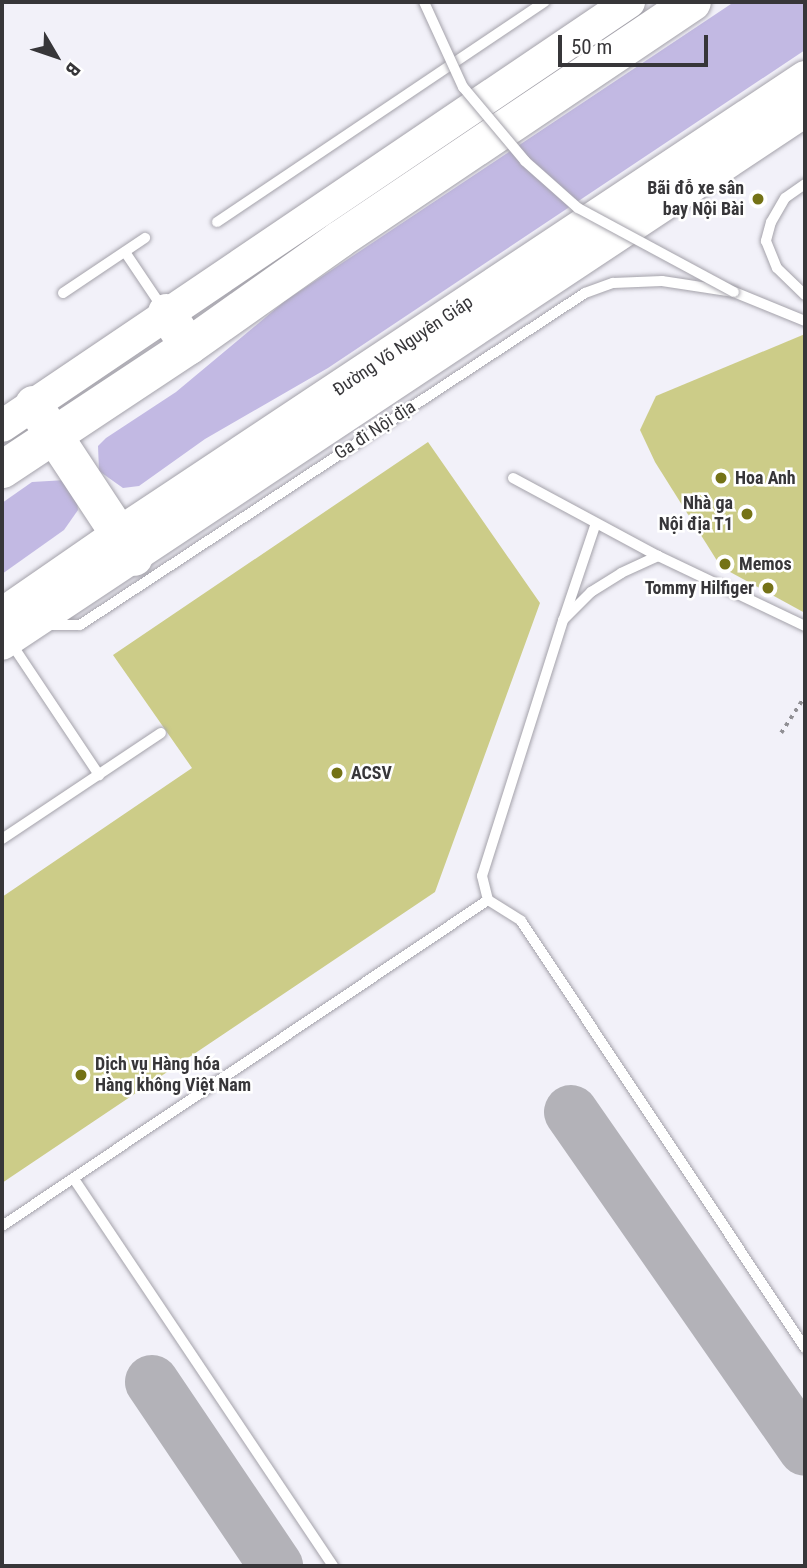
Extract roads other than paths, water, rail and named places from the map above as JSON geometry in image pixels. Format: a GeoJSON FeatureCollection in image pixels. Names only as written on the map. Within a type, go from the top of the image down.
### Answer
{"type":"FeatureCollection","features":[{"type":"Feature","properties":{"kind":"highway"},"geometry":{"type":"LineString","coordinates":[[3,467],[188,346],[339,239],[692,2]]}},
{"type":"Feature","properties":{"kind":"highway","name":"Đường Võ Nguyên Giáp"},"geometry":{"type":"LineString","coordinates":[[9,631],[309,409],[805,79]]}},
{"type":"Feature","properties":{"kind":"highway"},"geometry":{"type":"LineString","coordinates":[[166,312],[188,346]]}},
{"type":"Feature","properties":{"kind":"highway"},"geometry":{"type":"LineString","coordinates":[[33,404],[126,546]]}},
{"type":"Feature","properties":{"kind":"main road"},"geometry":{"type":"LineString","coordinates":[[2,426],[166,312],[629,2]]}},
{"type":"Feature","properties":{"kind":"main road","name":"Đường Võ Nguyên Giáp"},"geometry":{"type":"LineString","coordinates":[[126,546],[346,416],[805,111]]}},
{"type":"Feature","properties":{"kind":"main road"},"geometry":{"type":"LineString","coordinates":[[309,409],[346,416]]}},
{"type":"Feature","properties":{"kind":"lane","name":"Ga đi Nội địa"},"geometry":{"type":"LineString","coordinates":[[424,2],[463,87],[525,161],[578,208],[734,292],[805,321]]}},
{"type":"Feature","properties":{"kind":"lane"},"geometry":{"type":"LineString","coordinates":[[217,222],[545,2]]}},
{"type":"Feature","properties":{"kind":"lane"},"geometry":{"type":"LineString","coordinates":[[805,184],[785,198],[771,222],[766,241],[778,268],[805,295]]}},
{"type":"Feature","properties":{"kind":"lane"},"geometry":{"type":"LineString","coordinates":[[63,293],[145,238]]}},
{"type":"Feature","properties":{"kind":"lane"},"geometry":{"type":"LineString","coordinates":[[125,252],[166,312]]}},
{"type":"Feature","properties":{"kind":"lane","name":"Ga đi Nội địa"},"geometry":{"type":"LineString","coordinates":[[9,631],[80,625],[585,293],[613,283],[638,280],[734,292]]}},
{"type":"Feature","properties":{"kind":"lane"},"geometry":{"type":"LineString","coordinates":[[513,478],[658,556],[805,626]]}},
{"type":"Feature","properties":{"kind":"lane"},"geometry":{"type":"LineString","coordinates":[[596,523],[482,876],[488,900],[521,921],[805,1348]]}},
{"type":"Feature","properties":{"kind":"lane"},"geometry":{"type":"LineString","coordinates":[[563,620],[592,592],[621,573],[658,556]]}},
{"type":"Feature","properties":{"kind":"lane"},"geometry":{"type":"LineString","coordinates":[[9,631],[99,775]]}},
{"type":"Feature","properties":{"kind":"lane"},"geometry":{"type":"LineString","coordinates":[[2,839],[161,733]]}},
{"type":"Feature","properties":{"kind":"lane"},"geometry":{"type":"LineString","coordinates":[[2,1226],[488,900]]}},
{"type":"Feature","properties":{"kind":"lane"},"geometry":{"type":"LineString","coordinates":[[74,1179],[333,1566]]}},
{"type":"Feature","properties":{"kind":"place","name":"Bãi đỗ xe sân bay Nội Bài"},"geometry":{"type":"Point","coordinates":[758,199]}},
{"type":"Feature","properties":{"kind":"place","name":"Hoa Anh"},"geometry":{"type":"Point","coordinates":[721,478]}},
{"type":"Feature","properties":{"kind":"place","name":"Nhà ga Nội địa T1"},"geometry":{"type":"Point","coordinates":[747,514]}},
{"type":"Feature","properties":{"kind":"place","name":"Memos"},"geometry":{"type":"Point","coordinates":[725,564]}},
{"type":"Feature","properties":{"kind":"place","name":"Tommy Hilfiger"},"geometry":{"type":"Point","coordinates":[768,588]}},
{"type":"Feature","properties":{"kind":"place","name":"ACSV"},"geometry":{"type":"Point","coordinates":[337,773]}},
{"type":"Feature","properties":{"kind":"place","name":"Dịch vụ Hàng hóa Hàng không Việt Nam"},"geometry":{"type":"Point","coordinates":[81,1075]}}]}
